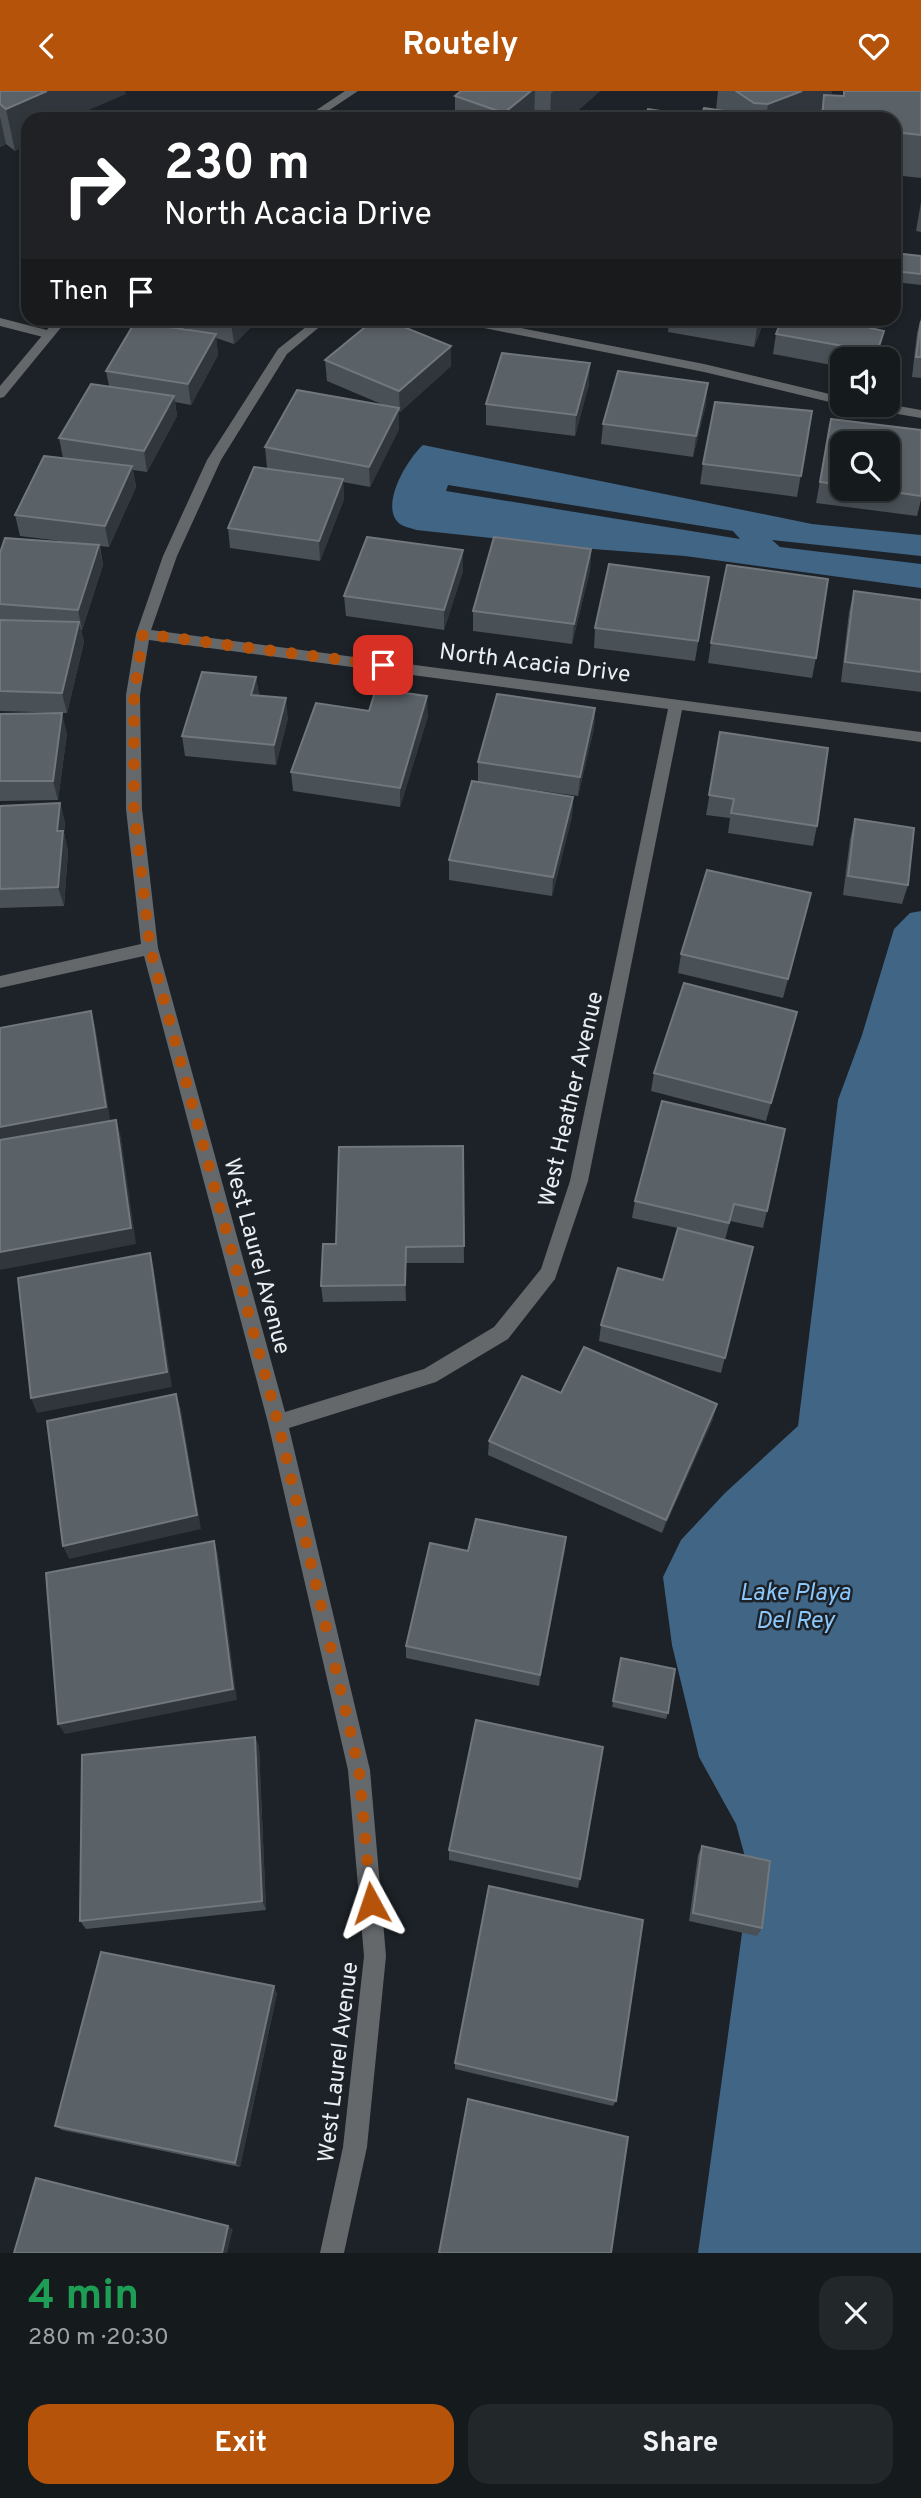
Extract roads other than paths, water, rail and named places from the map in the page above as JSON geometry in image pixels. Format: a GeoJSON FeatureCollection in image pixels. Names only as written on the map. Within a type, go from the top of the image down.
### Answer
{"type":"FeatureCollection","features":[{"type":"Feature","properties":{"kind":"street"},"geometry":{"type":"LineString","coordinates":[[319,112],[353,91]]}},
{"type":"Feature","properties":{"kind":"street"},"geometry":{"type":"LineString","coordinates":[[0,322],[47,334]]}},
{"type":"Feature","properties":{"kind":"street"},"geometry":{"type":"LineString","coordinates":[[0,394],[55,326]]}},
{"type":"Feature","properties":{"kind":"street","name":"West Laurel Avenue"},"geometry":{"type":"LineString","coordinates":[[314,326],[282,352],[214,460],[170,556],[143,634],[134,695],[134,809],[150,948],[278,1423],[359,1770],[375,1956],[355,2147],[332,2253]]}},
{"type":"Feature","properties":{"kind":"street"},"geometry":{"type":"LineString","coordinates":[[494,326],[704,368],[830,399]]}},
{"type":"Feature","properties":{"kind":"street"},"geometry":{"type":"LineString","coordinates":[[900,410],[921,414]]}},
{"type":"Feature","properties":{"kind":"street","name":"North Acacia Drive"},"geometry":{"type":"LineString","coordinates":[[143,634],[921,737]]}},
{"type":"Feature","properties":{"kind":"street","name":"West Heather Avenue"},"geometry":{"type":"LineString","coordinates":[[278,1423],[429,1376],[501,1333],[549,1273],[579,1181],[676,703]]}},
{"type":"Feature","properties":{"kind":"street"},"geometry":{"type":"LineString","coordinates":[[0,982],[150,948]]}},
{"type":"Feature","properties":{"kind":"water"},"geometry":{"type":"Polygon","coordinates":[[[423,445],[812,524],[921,535],[921,556],[772,540],[780,547],[921,564],[921,588],[685,556],[416,530],[400,524],[394,516],[392,506],[403,471],[423,445]],[[448,485],[446,491],[740,539],[733,531],[448,485]]]}},
{"type":"Feature","properties":{"kind":"water","name":"Lake Playa Del Rey"},"geometry":{"type":"Polygon","coordinates":[[[921,911],[921,2253],[698,2253],[750,1875],[736,1824],[699,1757],[672,1645],[663,1577],[681,1540],[725,1493],[798,1426],[838,1100],[862,1035],[894,929],[910,913],[921,911]]]}}]}
